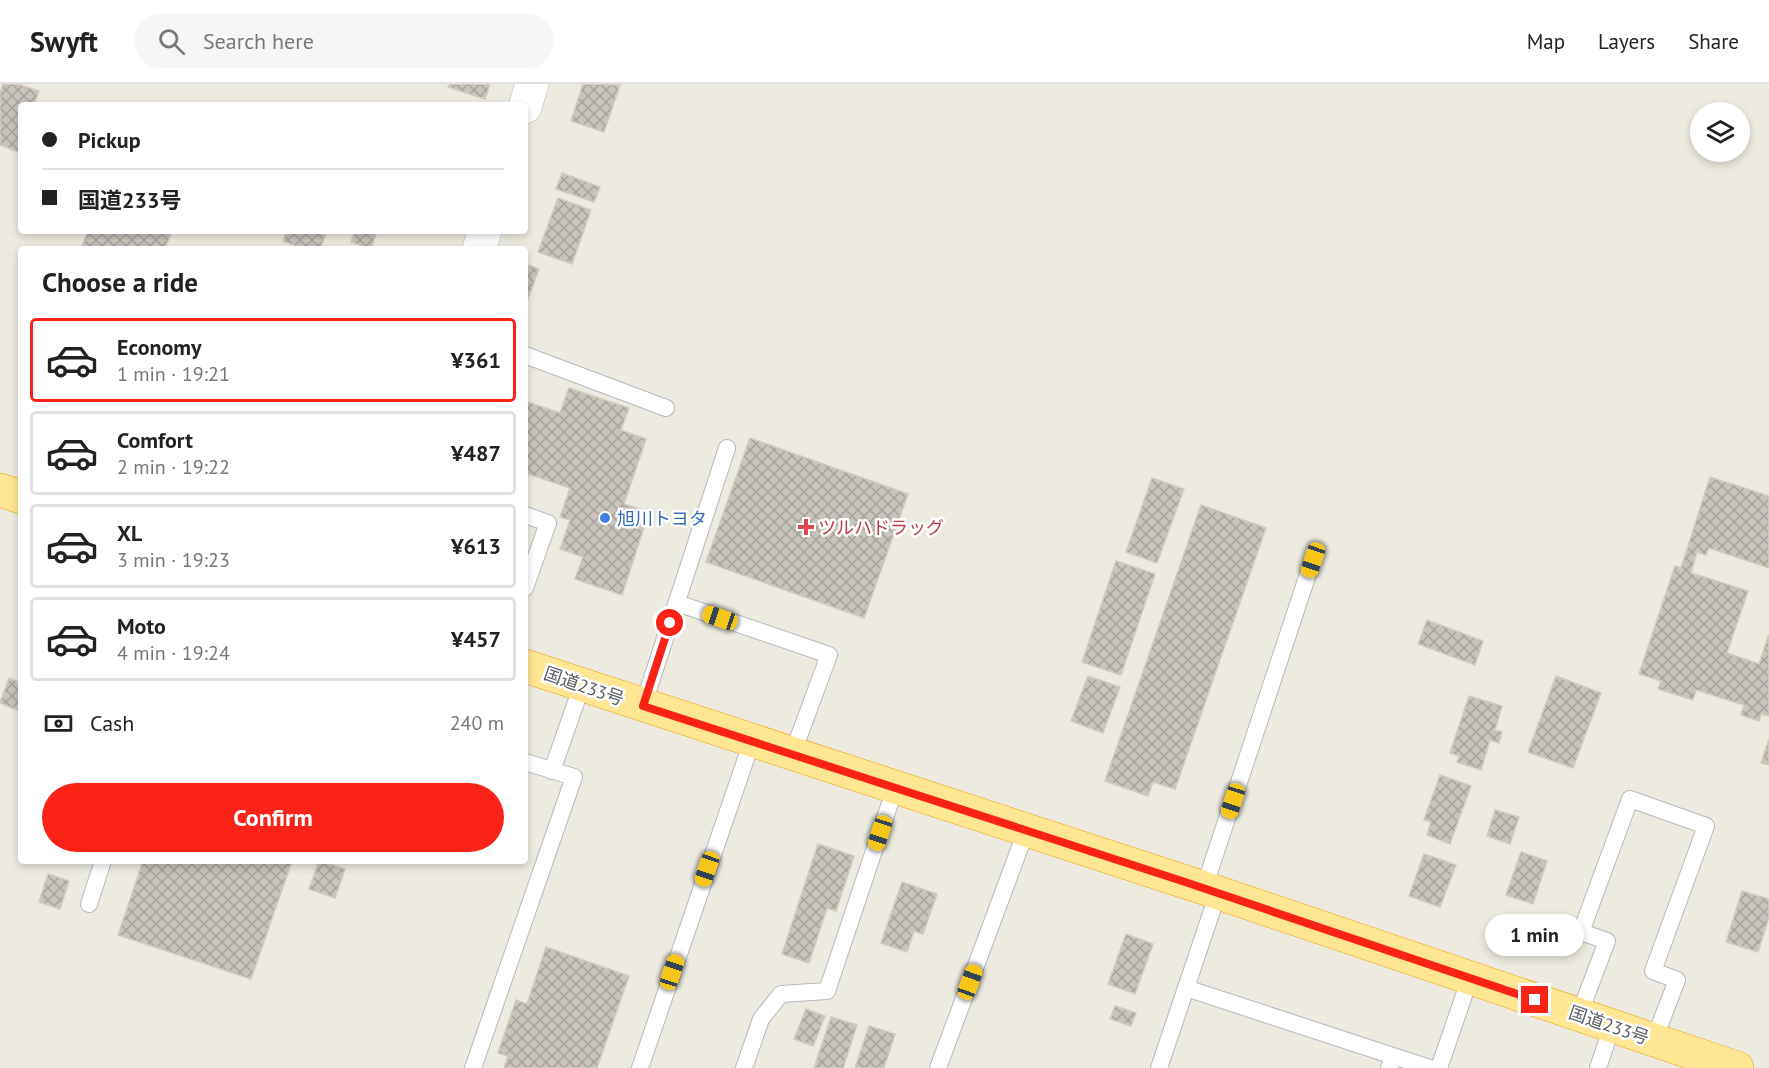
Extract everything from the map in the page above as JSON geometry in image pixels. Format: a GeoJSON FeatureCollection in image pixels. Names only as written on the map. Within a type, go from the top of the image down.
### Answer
{"type":"FeatureCollection","features":[{"type":"Feature","properties":{"kind":"highway"},"geometry":{"type":"LineString","coordinates":[[0,490],[18,496]]}},
{"type":"Feature","properties":{"kind":"highway","name":"国道233号"},"geometry":{"type":"LineString","coordinates":[[528,667],[1211,891],[1737,1068]]}},
{"type":"Feature","properties":{"kind":"street"},"geometry":{"type":"LineString","coordinates":[[527,102],[532,84]]}},
{"type":"Feature","properties":{"kind":"lane"},"geometry":{"type":"LineString","coordinates":[[528,356],[666,408]]}},
{"type":"Feature","properties":{"kind":"lane"},"geometry":{"type":"LineString","coordinates":[[643,706],[727,448]]}},
{"type":"Feature","properties":{"kind":"lane"},"geometry":{"type":"LineString","coordinates":[[528,515],[548,523],[528,580]]}},
{"type":"Feature","properties":{"kind":"lane"},"geometry":{"type":"LineString","coordinates":[[1159,1068],[1186,988],[1211,891],[1313,560]]}},
{"type":"Feature","properties":{"kind":"lane"},"geometry":{"type":"LineString","coordinates":[[676,603],[829,655],[792,755]]}},
{"type":"Feature","properties":{"kind":"lane"},"geometry":{"type":"LineString","coordinates":[[552,771],[582,685]]}},
{"type":"Feature","properties":{"kind":"lane"},"geometry":{"type":"LineString","coordinates":[[640,1068],[752,741]]}},
{"type":"Feature","properties":{"kind":"lane"},"geometry":{"type":"LineString","coordinates":[[473,1068],[574,777],[528,763]]}},
{"type":"Feature","properties":{"kind":"lane"},"geometry":{"type":"LineString","coordinates":[[744,1068],[761,1019],[781,994],[827,991],[895,788]]}},
{"type":"Feature","properties":{"kind":"lane"},"geometry":{"type":"LineString","coordinates":[[1579,1015],[1607,941],[1581,932],[1630,799],[1706,826],[1653,971],[1677,980],[1654,1040]]}},
{"type":"Feature","properties":{"kind":"lane"},"geometry":{"type":"LineString","coordinates":[[938,1068],[1026,831]]}},
{"type":"Feature","properties":{"kind":"lane"},"geometry":{"type":"LineString","coordinates":[[89,904],[102,864]]}},
{"type":"Feature","properties":{"kind":"lane"},"geometry":{"type":"LineString","coordinates":[[1439,1068],[1470,978]]}},
{"type":"Feature","properties":{"kind":"lane"},"geometry":{"type":"LineString","coordinates":[[1186,988],[1391,1062],[1430,1068]]}},
{"type":"Feature","properties":{"kind":"lane"},"geometry":{"type":"LineString","coordinates":[[1598,1068],[1612,1026]]}},
{"type":"Feature","properties":{"kind":"building"},"geometry":{"type":"Polygon","coordinates":[[[3,84],[17,84],[39,91],[35,102],[18,102],[18,152],[0,145],[0,93],[3,84]]]}},
{"type":"Feature","properties":{"kind":"building"},"geometry":{"type":"Polygon","coordinates":[[[450,84],[490,84],[485,99],[448,87],[450,84]]]}},
{"type":"Feature","properties":{"kind":"building"},"geometry":{"type":"Polygon","coordinates":[[[583,84],[620,85],[604,132],[571,121],[583,84]]]}},
{"type":"Feature","properties":{"kind":"building"},"geometry":{"type":"Polygon","coordinates":[[[562,173],[600,187],[594,202],[556,189],[562,173]]]}},
{"type":"Feature","properties":{"kind":"building"},"geometry":{"type":"Polygon","coordinates":[[[558,198],[591,210],[572,264],[538,252],[558,198]]]}},
{"type":"Feature","properties":{"kind":"building"},"geometry":{"type":"Polygon","coordinates":[[[87,234],[171,234],[166,246],[82,246],[87,234]]]}},
{"type":"Feature","properties":{"kind":"building"},"geometry":{"type":"Polygon","coordinates":[[[286,234],[326,234],[321,246],[296,246],[283,241],[286,234]]]}},
{"type":"Feature","properties":{"kind":"building"},"geometry":{"type":"Polygon","coordinates":[[[354,234],[376,234],[372,246],[351,242],[354,234]]]}},
{"type":"Feature","properties":{"kind":"building"},"geometry":{"type":"Polygon","coordinates":[[[528,265],[539,269],[528,299],[528,265]]]}},
{"type":"Feature","properties":{"kind":"building"},"geometry":{"type":"Polygon","coordinates":[[[569,388],[629,408],[621,430],[646,439],[624,504],[649,512],[622,595],[575,579],[583,557],[560,549],[570,520],[560,517],[570,488],[528,474],[528,402],[560,413],[569,388]]]}},
{"type":"Feature","properties":{"kind":"building"},"geometry":{"type":"Polygon","coordinates":[[[750,438],[908,494],[864,618],[706,562],[750,438]]]}},
{"type":"Feature","properties":{"kind":"building"},"geometry":{"type":"Polygon","coordinates":[[[1710,477],[1769,496],[1769,568],[1709,548],[1706,555],[1697,552],[1691,573],[1748,591],[1727,653],[1759,664],[1769,634],[1769,716],[1761,714],[1759,721],[1741,715],[1744,705],[1696,690],[1693,700],[1658,689],[1661,681],[1639,674],[1675,566],[1681,568],[1710,477]]]}},
{"type":"Feature","properties":{"kind":"building"},"geometry":{"type":"Polygon","coordinates":[[[1152,478],[1184,489],[1157,563],[1126,552],[1152,478]]]}},
{"type":"Feature","properties":{"kind":"building"},"geometry":{"type":"Polygon","coordinates":[[[1201,505],[1266,528],[1175,789],[1153,782],[1148,796],[1105,781],[1201,505]]]}},
{"type":"Feature","properties":{"kind":"building"},"geometry":{"type":"Polygon","coordinates":[[[1116,561],[1155,574],[1121,675],[1082,662],[1116,561]]]}},
{"type":"Feature","properties":{"kind":"building"},"geometry":{"type":"Polygon","coordinates":[[[1427,620],[1483,641],[1475,665],[1418,644],[1427,620]]]}},
{"type":"Feature","properties":{"kind":"building"},"geometry":{"type":"Polygon","coordinates":[[[1088,676],[1120,687],[1103,733],[1071,721],[1088,676]]]}},
{"type":"Feature","properties":{"kind":"building"},"geometry":{"type":"Polygon","coordinates":[[[1556,676],[1601,693],[1573,768],[1528,752],[1556,676]]]}},
{"type":"Feature","properties":{"kind":"building"},"geometry":{"type":"Polygon","coordinates":[[[9,678],[18,682],[18,711],[0,703],[9,678]]]}},
{"type":"Feature","properties":{"kind":"building"},"geometry":{"type":"Polygon","coordinates":[[[1469,696],[1502,706],[1495,730],[1502,732],[1499,743],[1490,740],[1481,770],[1457,762],[1459,756],[1450,753],[1469,696]]]}},
{"type":"Feature","properties":{"kind":"building"},"geometry":{"type":"Polygon","coordinates":[[[1769,739],[1769,765],[1761,763],[1769,739]]]}},
{"type":"Feature","properties":{"kind":"building"},"geometry":{"type":"Polygon","coordinates":[[[1440,775],[1471,786],[1450,844],[1427,835],[1431,822],[1424,820],[1440,775]]]}},
{"type":"Feature","properties":{"kind":"building"},"geometry":{"type":"Polygon","coordinates":[[[1495,810],[1519,817],[1510,844],[1487,836],[1495,810]]]}},
{"type":"Feature","properties":{"kind":"building"},"geometry":{"type":"Polygon","coordinates":[[[818,844],[854,856],[836,911],[827,908],[809,963],[782,954],[818,844]]]}},
{"type":"Feature","properties":{"kind":"building"},"geometry":{"type":"Polygon","coordinates":[[[1521,852],[1547,861],[1533,904],[1506,895],[1521,852]]]}},
{"type":"Feature","properties":{"kind":"building"},"geometry":{"type":"Polygon","coordinates":[[[1424,854],[1456,865],[1440,907],[1409,896],[1424,854]]]}},
{"type":"Feature","properties":{"kind":"building"},"geometry":{"type":"Polygon","coordinates":[[[142,864],[291,864],[251,979],[118,935],[142,864]]]}},
{"type":"Feature","properties":{"kind":"building"},"geometry":{"type":"Polygon","coordinates":[[[318,864],[329,864],[345,869],[335,898],[309,889],[318,864]]]}},
{"type":"Feature","properties":{"kind":"building"},"geometry":{"type":"Polygon","coordinates":[[[48,874],[69,881],[60,909],[39,902],[48,874]]]}},
{"type":"Feature","properties":{"kind":"building"},"geometry":{"type":"Polygon","coordinates":[[[902,882],[937,894],[923,934],[914,931],[907,952],[881,943],[902,882]]]}},
{"type":"Feature","properties":{"kind":"building"},"geometry":{"type":"Polygon","coordinates":[[[1742,891],[1769,899],[1769,917],[1758,952],[1726,942],[1742,891]]]}},
{"type":"Feature","properties":{"kind":"building"},"geometry":{"type":"Polygon","coordinates":[[[1126,934],[1153,944],[1135,994],[1108,984],[1126,934]]]}},
{"type":"Feature","properties":{"kind":"building"},"geometry":{"type":"Polygon","coordinates":[[[546,947],[629,976],[597,1068],[504,1068],[508,1056],[498,1053],[516,1000],[527,1004],[546,947]]]}},
{"type":"Feature","properties":{"kind":"building"},"geometry":{"type":"Polygon","coordinates":[[[1115,1006],[1136,1013],[1131,1026],[1110,1019],[1115,1006]]]}},
{"type":"Feature","properties":{"kind":"building"},"geometry":{"type":"Polygon","coordinates":[[[806,1009],[825,1016],[813,1046],[794,1039],[806,1009]]]}},
{"type":"Feature","properties":{"kind":"building"},"geometry":{"type":"Polygon","coordinates":[[[831,1017],[857,1025],[843,1068],[814,1068],[831,1017]]]}},
{"type":"Feature","properties":{"kind":"building"},"geometry":{"type":"Polygon","coordinates":[[[869,1026],[895,1034],[884,1068],[855,1068],[869,1026]]]}},
{"type":"Feature","properties":{"kind":"place","name":"旭川トヨタ"},"geometry":{"type":"Point","coordinates":[605,518]}},
{"type":"Feature","properties":{"kind":"place","name":"ツルハドラッグ"},"geometry":{"type":"Point","coordinates":[806,527]}},
{"type":"Feature","properties":{"kind":"route"},"geometry":{"type":"LineString","coordinates":[[670,623],[643,706],[1182,881],[1535,1000]]}}]}
